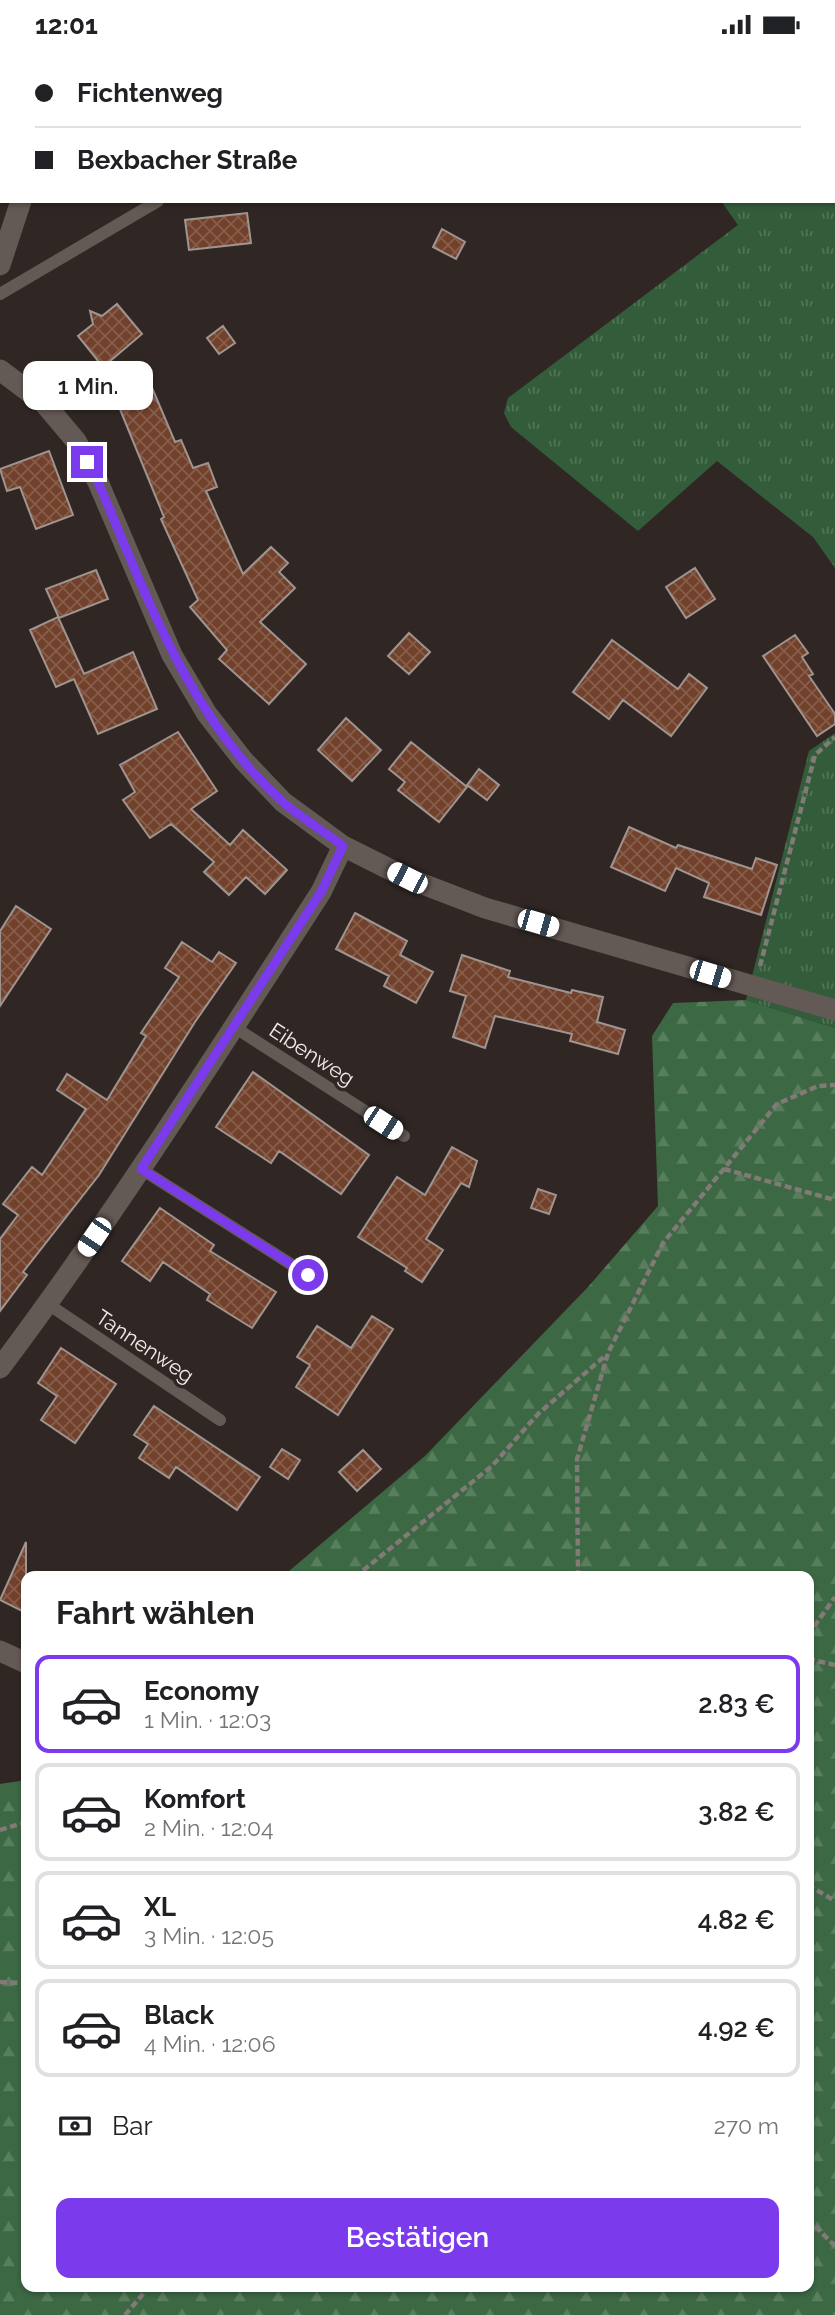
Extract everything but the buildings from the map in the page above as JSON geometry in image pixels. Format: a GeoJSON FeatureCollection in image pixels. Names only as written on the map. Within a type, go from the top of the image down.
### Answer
{"type":"FeatureCollection","features":[{"type":"Feature","properties":{"kind":"street"},"geometry":{"type":"LineString","coordinates":[[0,265],[20,203]]}},
{"type":"Feature","properties":{"kind":"street"},"geometry":{"type":"LineString","coordinates":[[0,370],[44,403],[76,441],[98,482],[172,655],[207,714],[243,760],[283,802],[343,846],[407,878],[485,908],[835,1010]]}},
{"type":"Feature","properties":{"kind":"street"},"geometry":{"type":"LineString","coordinates":[[0,1369],[141,1169],[321,892],[343,846]]}},
{"type":"Feature","properties":{"kind":"street"},"geometry":{"type":"LineString","coordinates":[[0,1651],[21,1661]]}},
{"type":"Feature","properties":{"kind":"lane"},"geometry":{"type":"LineString","coordinates":[[0,294],[155,203]]}},
{"type":"Feature","properties":{"kind":"lane","name":"Eibenweg"},"geometry":{"type":"LineString","coordinates":[[234,1027],[404,1136]]}},
{"type":"Feature","properties":{"kind":"lane"},"geometry":{"type":"LineString","coordinates":[[141,1169],[308,1275]]}},
{"type":"Feature","properties":{"kind":"lane","name":"Tannenweg"},"geometry":{"type":"LineString","coordinates":[[48,1304],[220,1420]]}},
{"type":"Feature","properties":{"kind":"path"},"geometry":{"type":"LineString","coordinates":[[754,988],[815,755],[835,737]]}},
{"type":"Feature","properties":{"kind":"path"},"geometry":{"type":"LineString","coordinates":[[578,1571],[577,1459],[608,1353],[663,1243],[777,1104],[818,1086],[835,1085]]}},
{"type":"Feature","properties":{"kind":"path"},"geometry":{"type":"LineString","coordinates":[[724,1169],[835,1200]]}},
{"type":"Feature","properties":{"kind":"path"},"geometry":{"type":"LineString","coordinates":[[362,1571],[492,1466],[538,1414],[608,1353]]}},
{"type":"Feature","properties":{"kind":"path"},"geometry":{"type":"LineString","coordinates":[[814,1627],[835,1597]]}},
{"type":"Feature","properties":{"kind":"path"},"geometry":{"type":"LineString","coordinates":[[814,1660],[835,1665]]}},
{"type":"Feature","properties":{"kind":"path"},"geometry":{"type":"LineString","coordinates":[[0,1830],[21,1824]]}},
{"type":"Feature","properties":{"kind":"path"},"geometry":{"type":"LineString","coordinates":[[814,1889],[835,1901]]}},
{"type":"Feature","properties":{"kind":"path"},"geometry":{"type":"LineString","coordinates":[[0,1982],[21,1983]]}},
{"type":"Feature","properties":{"kind":"path"},"geometry":{"type":"LineString","coordinates":[[814,2226],[835,2246]]}},
{"type":"Feature","properties":{"kind":"path"},"geometry":{"type":"LineString","coordinates":[[125,2315],[145,2292]]}},
{"type":"Feature","properties":{"kind":"green space"},"geometry":{"type":"Polygon","coordinates":[[[722,203],[835,203],[835,568],[813,537],[717,461],[638,531],[511,427],[504,413],[508,398],[738,225],[722,203]]]}},
{"type":"Feature","properties":{"kind":"green space"},"geometry":{"type":"Polygon","coordinates":[[[835,733],[835,1028],[746,1000],[809,751],[835,733]]]}},
{"type":"Feature","properties":{"kind":"green space"},"geometry":{"type":"Polygon","coordinates":[[[746,1000],[835,1028],[835,2315],[0,2315],[0,1784],[21,1781],[21,2292],[814,2292],[814,1571],[289,1571],[425,1456],[588,1287],[658,1206],[652,1036],[673,1003],[746,1000]]]}},
{"type":"Feature","properties":{"kind":"route"},"geometry":{"type":"LineString","coordinates":[[87,462],[172,655],[207,714],[243,760],[283,802],[343,846],[321,892],[141,1169],[308,1275]]}}]}
